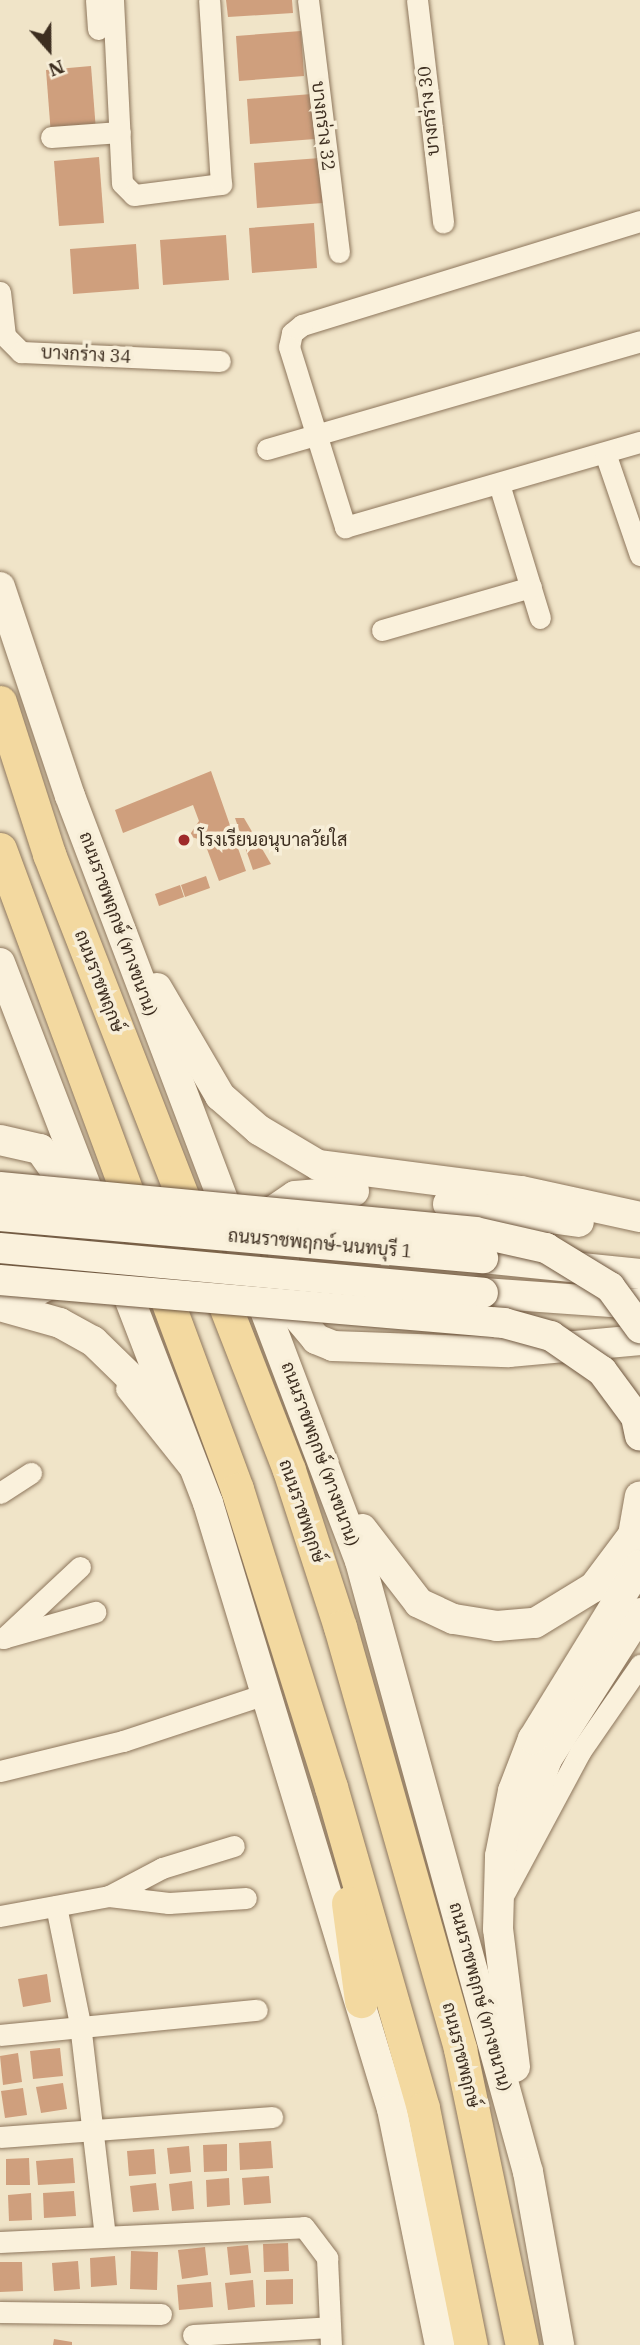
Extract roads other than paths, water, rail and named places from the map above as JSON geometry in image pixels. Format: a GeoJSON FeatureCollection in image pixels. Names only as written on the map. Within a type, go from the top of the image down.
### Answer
{"type":"FeatureCollection","features":[{"type":"Feature","properties":{"kind":"main road","name":"ถนนราชพฤกษ์ (ทางขนาน)"},"geometry":{"type":"LineString","coordinates":[[0,587],[155,1025],[327,1468],[374,1609],[528,2172],[559,2345]]}},
{"type":"Feature","properties":{"kind":"main road","name":"ถนนราชพฤกษ์"},"geometry":{"type":"LineString","coordinates":[[0,702],[49,854],[289,1470],[340,1627],[460,2049],[522,2345]]}},
{"type":"Feature","properties":{"kind":"main road"},"geometry":{"type":"LineString","coordinates":[[0,849],[237,1489],[331,1787],[423,2108],[471,2345]]}},
{"type":"Feature","properties":{"kind":"main road"},"geometry":{"type":"LineString","coordinates":[[123,935],[220,1096],[259,1130],[318,1165],[520,1191],[640,1217]]}},
{"type":"Feature","properties":{"kind":"main road"},"geometry":{"type":"LineString","coordinates":[[0,963],[199,1480],[268,1693],[392,2109],[440,2345]]}},
{"type":"Feature","properties":{"kind":"main road"},"geometry":{"type":"LineString","coordinates":[[155,1025],[215,1114],[240,1137],[305,1178],[354,1191],[640,1230]]}},
{"type":"Feature","properties":{"kind":"main road"},"geometry":{"type":"LineString","coordinates":[[0,1140],[40,1149],[64,1183],[62,1245],[48,1285],[2,1303]]}},
{"type":"Feature","properties":{"kind":"main road"},"geometry":{"type":"LineString","coordinates":[[0,1187],[475,1231],[546,1248],[610,1287],[640,1328]]}},
{"type":"Feature","properties":{"kind":"main road"},"geometry":{"type":"LineString","coordinates":[[354,1191],[295,1196],[276,1209],[292,1310],[316,1339],[333,1346],[509,1352],[640,1340]]}},
{"type":"Feature","properties":{"kind":"main road","name":"ถนนราชพฤกษ์-นนทบุรี 1"},"geometry":{"type":"LineString","coordinates":[[0,1216],[640,1274]]}},
{"type":"Feature","properties":{"kind":"main road","name":"ถนนราชพฤกษ์-นนทบุรี 1"},"geometry":{"type":"LineString","coordinates":[[0,1248],[483,1293],[640,1304]]}},
{"type":"Feature","properties":{"kind":"main road"},"geometry":{"type":"LineString","coordinates":[[2,1303],[93,1340],[177,1422]]}},
{"type":"Feature","properties":{"kind":"main road"},"geometry":{"type":"LineString","coordinates":[[2,1303],[504,1323],[551,1336],[601,1371],[636,1417],[640,1437]]}},
{"type":"Feature","properties":{"kind":"main road"},"geometry":{"type":"LineString","coordinates":[[327,1468],[378,1558],[419,1603],[454,1619],[497,1626],[534,1623],[594,1587],[633,1535],[640,1497]]}},
{"type":"Feature","properties":{"kind":"main road"},"geometry":{"type":"LineString","coordinates":[[498,1929],[505,1892],[547,1759],[626,1612],[640,1565]]}},
{"type":"Feature","properties":{"kind":"main road"},"geometry":{"type":"LineString","coordinates":[[528,2172],[498,1929],[500,1856],[513,1791],[533,1739],[626,1612]]}},
{"type":"Feature","properties":{"kind":"main road"},"geometry":{"type":"LineString","coordinates":[[331,1787],[361,2001]]}},
{"type":"Feature","properties":{"kind":"street"},"geometry":{"type":"LineString","coordinates":[[96,0],[98,29]]}},
{"type":"Feature","properties":{"kind":"street"},"geometry":{"type":"LineString","coordinates":[[113,0],[120,131],[127,193],[219,188],[209,0]]}},
{"type":"Feature","properties":{"kind":"street","name":"บางกร่าง 32"},"geometry":{"type":"LineString","coordinates":[[308,0],[339,252]]}},
{"type":"Feature","properties":{"kind":"street","name":"บางกร่าง 30"},"geometry":{"type":"LineString","coordinates":[[417,0],[443,222]]}},
{"type":"Feature","properties":{"kind":"street"},"geometry":{"type":"LineString","coordinates":[[51,137],[120,131]]}},
{"type":"Feature","properties":{"kind":"street"},"geometry":{"type":"LineString","coordinates":[[640,221],[302,325],[292,333],[289,347],[345,527],[640,442]]}},
{"type":"Feature","properties":{"kind":"street","name":"บางกร่าง 34"},"geometry":{"type":"LineString","coordinates":[[0,292],[5,336],[21,352],[220,361]]}},
{"type":"Feature","properties":{"kind":"street"},"geometry":{"type":"LineString","coordinates":[[267,449],[640,341]]}},
{"type":"Feature","properties":{"kind":"street"},"geometry":{"type":"LineString","coordinates":[[605,453],[640,555]]}},
{"type":"Feature","properties":{"kind":"street"},"geometry":{"type":"LineString","coordinates":[[499,484],[540,618]]}},
{"type":"Feature","properties":{"kind":"street"},"geometry":{"type":"LineString","coordinates":[[382,630],[531,587]]}},
{"type":"Feature","properties":{"kind":"street"},"geometry":{"type":"LineString","coordinates":[[2,1303],[90,1357],[133,1395],[199,1480]]}},
{"type":"Feature","properties":{"kind":"street"},"geometry":{"type":"LineString","coordinates":[[0,1493],[31,1473]]}},
{"type":"Feature","properties":{"kind":"street"},"geometry":{"type":"LineString","coordinates":[[2,1638],[80,1567]]}},
{"type":"Feature","properties":{"kind":"street"},"geometry":{"type":"LineString","coordinates":[[2,1638],[95,1612]]}},
{"type":"Feature","properties":{"kind":"street"},"geometry":{"type":"LineString","coordinates":[[505,1892],[580,1752],[640,1665]]}},
{"type":"Feature","properties":{"kind":"street"},"geometry":{"type":"LineString","coordinates":[[0,1771],[122,1741],[268,1693]]}},
{"type":"Feature","properties":{"kind":"street"},"geometry":{"type":"LineString","coordinates":[[0,1916],[109,1896],[162,1868],[234,1846]]}},
{"type":"Feature","properties":{"kind":"street"},"geometry":{"type":"LineString","coordinates":[[109,1896],[169,1903],[246,1898]]}},
{"type":"Feature","properties":{"kind":"street"},"geometry":{"type":"LineString","coordinates":[[56,1906],[80,2024],[105,2236]]}},
{"type":"Feature","properties":{"kind":"street"},"geometry":{"type":"LineString","coordinates":[[0,2035],[80,2024],[257,2010]]}},
{"type":"Feature","properties":{"kind":"street"},"geometry":{"type":"LineString","coordinates":[[0,2137],[94,2127],[272,2117]]}},
{"type":"Feature","properties":{"kind":"street"},"geometry":{"type":"LineString","coordinates":[[0,2242],[304,2227],[327,2258],[331,2336],[193,2335]]}},
{"type":"Feature","properties":{"kind":"street"},"geometry":{"type":"LineString","coordinates":[[0,2312],[161,2314]]}},
{"type":"Feature","properties":{"kind":"place","name":"โรงเรียนอนุบาลวัยใส"},"geometry":{"type":"Point","coordinates":[184,840]}}]}
